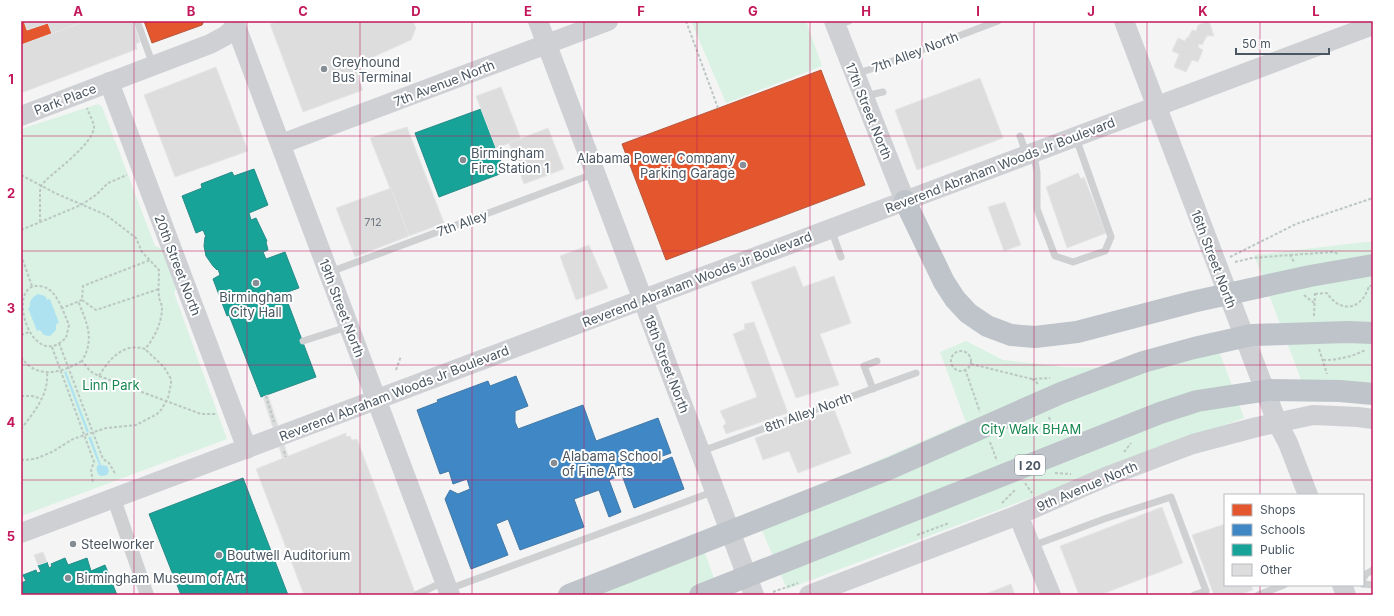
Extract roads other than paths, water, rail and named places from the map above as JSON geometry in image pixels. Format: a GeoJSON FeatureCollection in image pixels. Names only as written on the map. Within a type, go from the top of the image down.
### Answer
{"type":"FeatureCollection","features":[{"type":"Feature","properties":{"kind":"highway"},"geometry":{"type":"LineString","coordinates":[[904,201],[941,277],[955,299],[968,313],[987,326],[1011,335],[1035,338],[1078,332],[1192,302],[1310,276],[1373,265]]}},
{"type":"Feature","properties":{"kind":"highway"},"geometry":{"type":"LineString","coordinates":[[569,595],[891,468],[1061,393],[1143,362],[1194,348],[1252,335],[1348,332],[1370,341]]}},
{"type":"Feature","properties":{"kind":"highway","name":"I 20"},"geometry":{"type":"LineString","coordinates":[[700,595],[1160,413],[1197,401],[1269,390],[1340,391],[1373,394]]}},
{"type":"Feature","properties":{"kind":"street","name":"18th Street North"},"geometry":{"type":"LineString","coordinates":[[538,21],[715,491],[764,593]]}},
{"type":"Feature","properties":{"kind":"street","name":"7th Avenue North"},"geometry":{"type":"LineString","coordinates":[[280,144],[608,21]]}},
{"type":"Feature","properties":{"kind":"street","name":"16th Street North"},"geometry":{"type":"LineString","coordinates":[[1124,21],[1215,263],[1277,422],[1288,443],[1308,494]]}},
{"type":"Feature","properties":{"kind":"street"},"geometry":{"type":"LineString","coordinates":[[109,82],[210,44],[225,36],[237,23]]}},
{"type":"Feature","properties":{"kind":"street","name":"19th Street North"},"geometry":{"type":"LineString","coordinates":[[237,23],[280,144],[448,589]]}},
{"type":"Feature","properties":{"kind":"street","name":"17th Street North"},"geometry":{"type":"LineString","coordinates":[[839,23],[854,74],[904,201]]}},
{"type":"Feature","properties":{"kind":"street","name":"Reverend Abraham Woods Jr Boulevard"},"geometry":{"type":"LineString","coordinates":[[21,534],[1373,25]]}},
{"type":"Feature","properties":{"kind":"street","name":"Park Place"},"geometry":{"type":"LineString","coordinates":[[21,116],[109,82]]}},
{"type":"Feature","properties":{"kind":"street","name":"20th Street North"},"geometry":{"type":"LineString","coordinates":[[109,82],[247,449]]}},
{"type":"Feature","properties":{"kind":"street","name":"9th Avenue North"},"geometry":{"type":"LineString","coordinates":[[805,589],[1018,515],[1108,476],[1193,444],[1277,422],[1313,415],[1373,419]]}},
{"type":"Feature","properties":{"kind":"street"},"geometry":{"type":"LineString","coordinates":[[114,499],[147,595]]}},
{"type":"Feature","properties":{"kind":"street"},"geometry":{"type":"LineString","coordinates":[[1018,515],[1051,595]]}},
{"type":"Feature","properties":{"kind":"lane"},"geometry":{"type":"LineString","coordinates":[[137,21],[153,66]]}},
{"type":"Feature","properties":{"kind":"lane","name":"7th Alley North"},"geometry":{"type":"LineString","coordinates":[[854,74],[874,68],[998,21]]}},
{"type":"Feature","properties":{"kind":"lane"},"geometry":{"type":"LineString","coordinates":[[863,97],[883,92]]}},
{"type":"Feature","properties":{"kind":"lane"},"geometry":{"type":"LineString","coordinates":[[1020,136],[1030,154],[1037,172],[1037,209],[1055,256],[1073,262],[1105,251],[1111,237],[1076,137]]}},
{"type":"Feature","properties":{"kind":"lane","name":"7th Alley"},"geometry":{"type":"LineString","coordinates":[[329,273],[596,173]]}},
{"type":"Feature","properties":{"kind":"lane"},"geometry":{"type":"LineString","coordinates":[[830,229],[841,257]]}},
{"type":"Feature","properties":{"kind":"lane"},"geometry":{"type":"LineString","coordinates":[[303,341],[349,326]]}},
{"type":"Feature","properties":{"kind":"lane"},"geometry":{"type":"LineString","coordinates":[[873,388],[864,366],[877,360]]}},
{"type":"Feature","properties":{"kind":"lane","name":"8th Alley North"},"geometry":{"type":"LineString","coordinates":[[700,452],[916,373]]}},
{"type":"Feature","properties":{"kind":"lane"},"geometry":{"type":"LineString","coordinates":[[416,595],[448,589],[715,491]]}},
{"type":"Feature","properties":{"kind":"lane"},"geometry":{"type":"LineString","coordinates":[[1031,546],[1104,519],[1171,497],[1206,591],[1194,595]]}},
{"type":"Feature","properties":{"kind":"lane"},"geometry":{"type":"LineString","coordinates":[[1364,577],[1366,574],[1373,570]]}},
{"type":"Feature","properties":{"kind":"lane"},"geometry":{"type":"LineString","coordinates":[[1258,595],[1281,586]]}},
{"type":"Feature","properties":{"kind":"water"},"geometry":{"type":"Polygon","coordinates":[[[38,294],[45,296],[47,300],[50,299],[59,323],[56,324],[56,330],[50,336],[44,335],[40,330],[37,331],[28,308],[30,307],[31,299],[38,294]]]}},
{"type":"Feature","properties":{"kind":"water"},"geometry":{"type":"Polygon","coordinates":[[[66,371],[89,432],[87,433],[64,372],[66,371]]]}},
{"type":"Feature","properties":{"kind":"water"},"geometry":{"type":"Polygon","coordinates":[[[88,437],[91,437],[101,465],[107,466],[109,471],[107,475],[101,476],[98,473],[97,466],[99,465],[88,437]]]}},
{"type":"Feature","properties":{"kind":"place","name":"Greyhound Bus Terminal"},"geometry":{"type":"Point","coordinates":[324,69]}},
{"type":"Feature","properties":{"kind":"place","name":"Birmingham Fire Station 1"},"geometry":{"type":"Point","coordinates":[463,160]}},
{"type":"Feature","properties":{"kind":"place","name":"Alabama Power Company Parking Garage"},"geometry":{"type":"Point","coordinates":[743,165]}},
{"type":"Feature","properties":{"kind":"place","name":"Birmingham City Hall"},"geometry":{"type":"Point","coordinates":[256,283]}},
{"type":"Feature","properties":{"kind":"place","name":"Alabama School of Fine Arts"},"geometry":{"type":"Point","coordinates":[554,463]}},
{"type":"Feature","properties":{"kind":"place","name":"Steelworker"},"geometry":{"type":"Point","coordinates":[73,544]}},
{"type":"Feature","properties":{"kind":"place","name":"Boutwell Auditorium"},"geometry":{"type":"Point","coordinates":[219,555]}},
{"type":"Feature","properties":{"kind":"place","name":"Birmingham Museum of Art"},"geometry":{"type":"Point","coordinates":[68,578]}},
{"type":"Feature","properties":{"kind":"park label","name":"Linn Park"},"geometry":{"type":"Point","coordinates":[111,385]}},
{"type":"Feature","properties":{"kind":"park label","name":"City Walk BHAM"},"geometry":{"type":"Point","coordinates":[1031,429]}}]}
